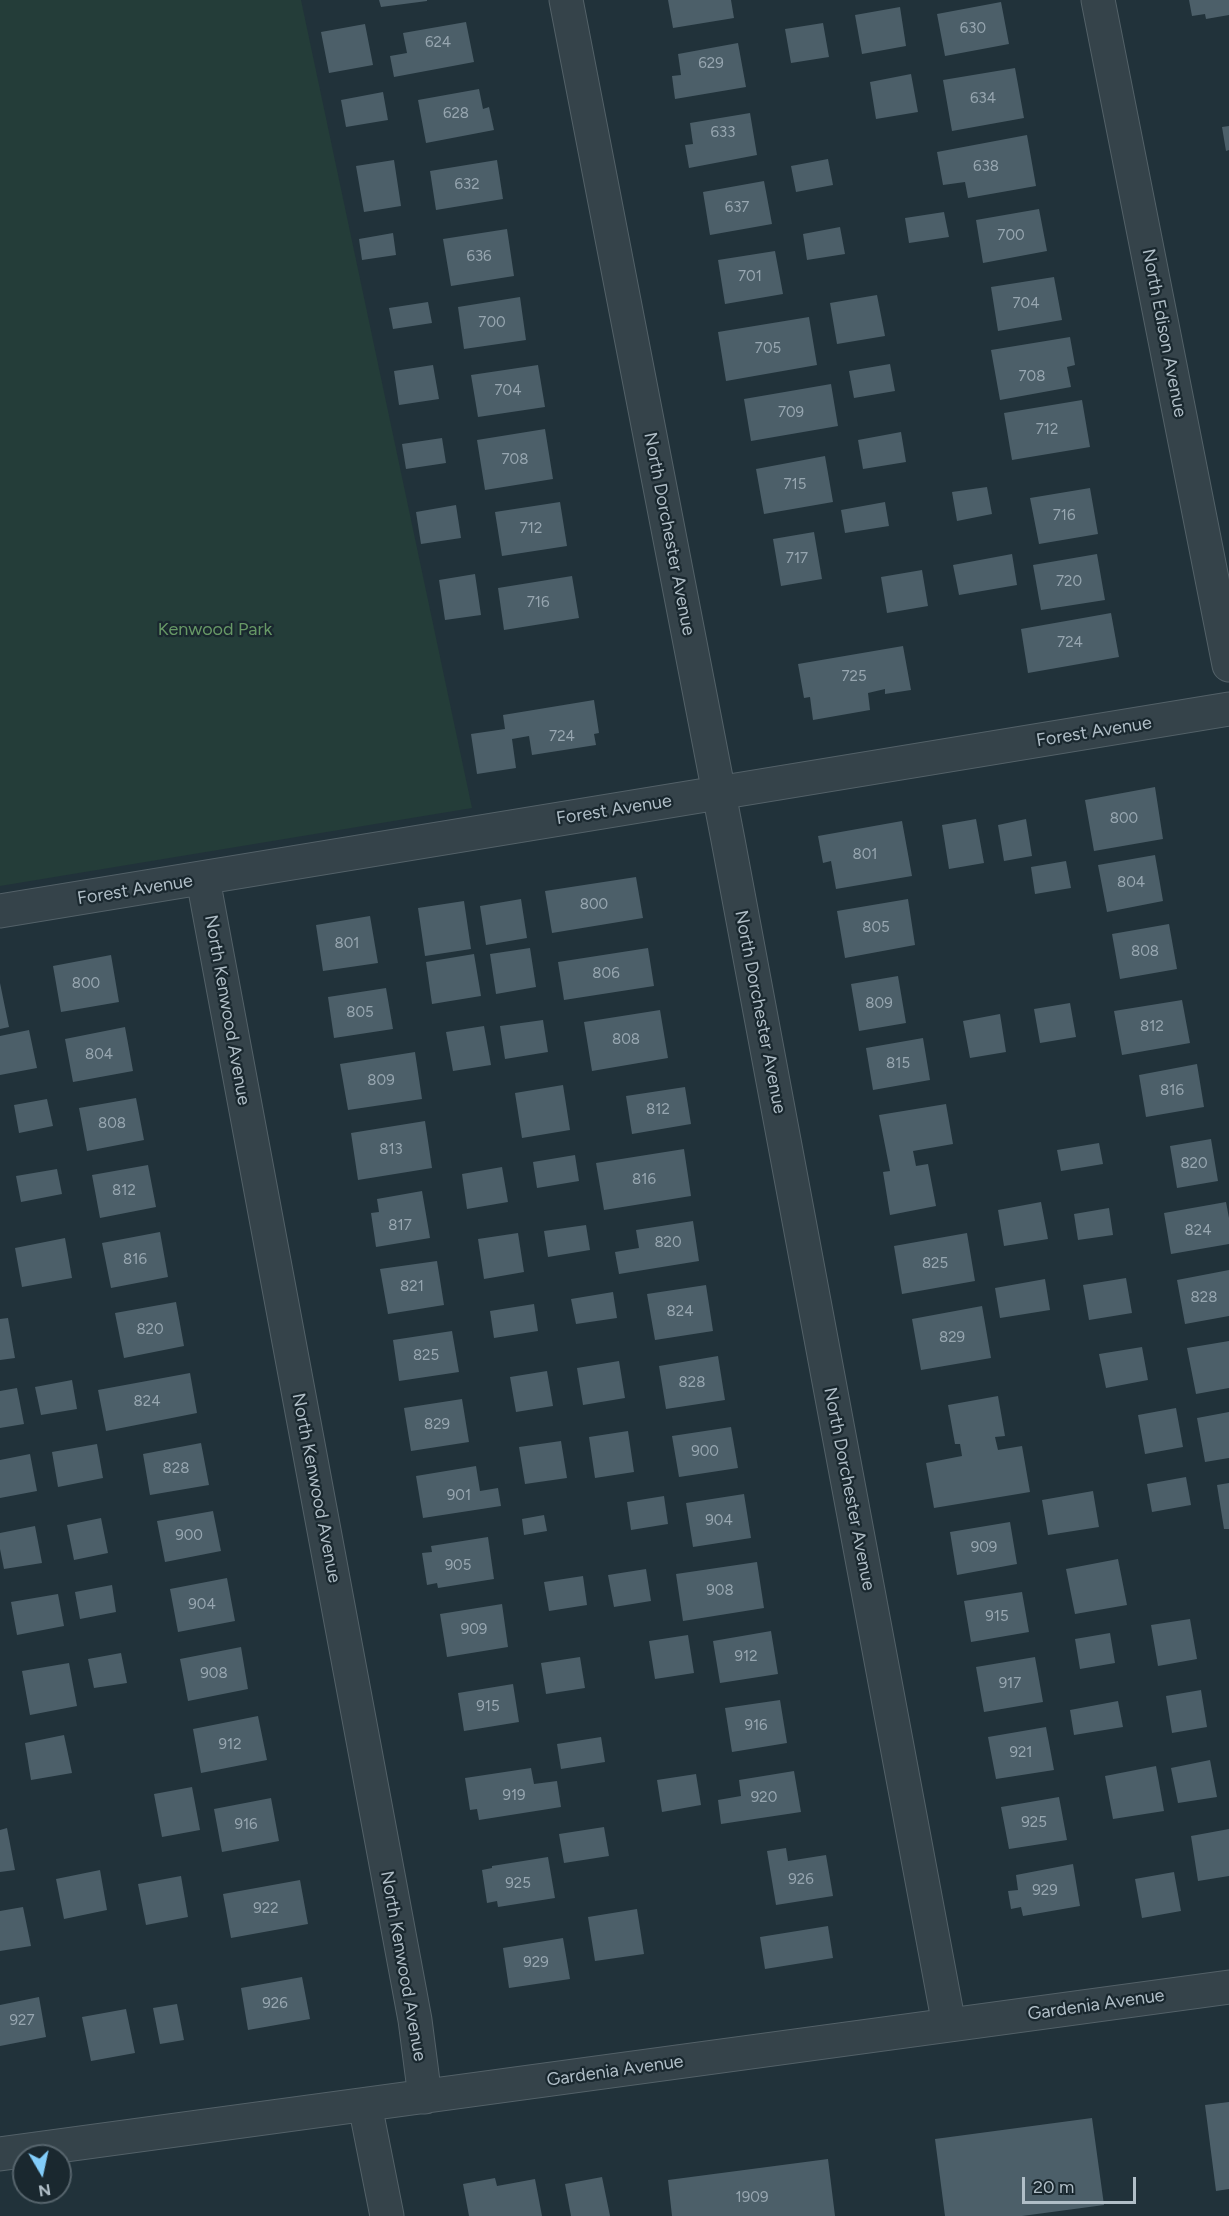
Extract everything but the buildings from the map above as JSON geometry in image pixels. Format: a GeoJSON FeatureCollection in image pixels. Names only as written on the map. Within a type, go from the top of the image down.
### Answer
{"type":"FeatureCollection","features":[{"type":"Feature","properties":{"kind":"street","name":"North Dorchester Avenue"},"geometry":{"type":"LineString","coordinates":[[566,0],[719,793],[949,2025]]}},
{"type":"Feature","properties":{"kind":"street","name":"North Edison Avenue"},"geometry":{"type":"LineString","coordinates":[[1098,0],[1229,665]]}},
{"type":"Feature","properties":{"kind":"street","name":"Forest Avenue"},"geometry":{"type":"LineString","coordinates":[[0,911],[1229,710]]}},
{"type":"Feature","properties":{"kind":"street","name":"North Kenwood Avenue"},"geometry":{"type":"LineString","coordinates":[[203,879],[415,2020],[425,2097]]}},
{"type":"Feature","properties":{"kind":"street","name":"Gardenia Avenue"},"geometry":{"type":"LineString","coordinates":[[0,2154],[1229,1987]]}},
{"type":"Feature","properties":{"kind":"street"},"geometry":{"type":"LineString","coordinates":[[365,2105],[387,2216]]}},
{"type":"Feature","properties":{"kind":"green space","name":"Kenwood Park"},"geometry":{"type":"Polygon","coordinates":[[[0,0],[301,0],[472,808],[0,886],[0,0]]]}}]}
